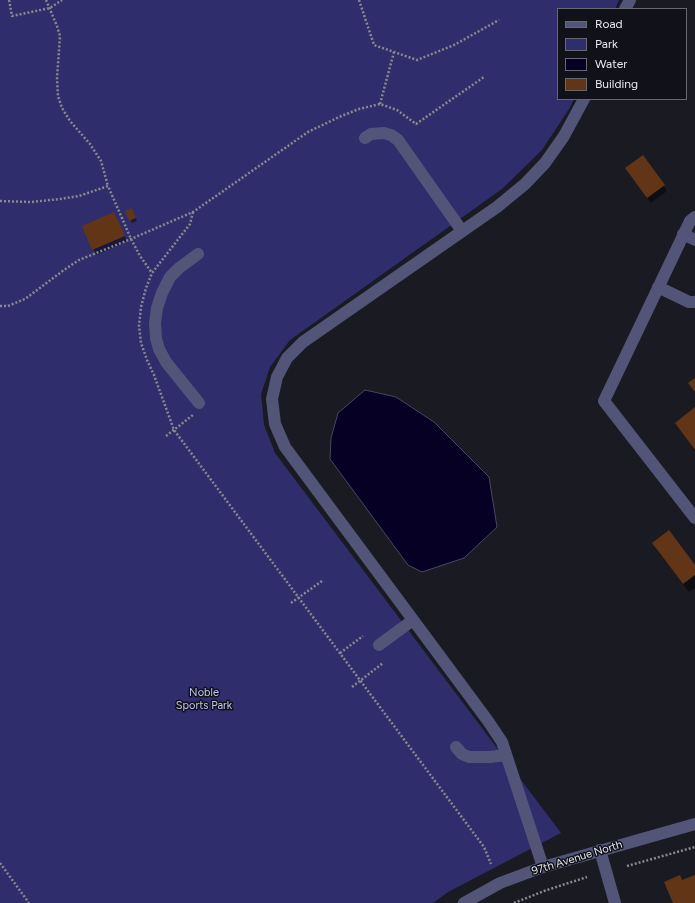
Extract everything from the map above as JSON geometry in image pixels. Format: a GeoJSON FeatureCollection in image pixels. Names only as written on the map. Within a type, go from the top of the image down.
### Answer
{"type":"FeatureCollection","features":[{"type":"Feature","properties":{"kind":"street"},"geometry":{"type":"LineString","coordinates":[[543,867],[502,742],[285,447],[275,424],[272,399],[277,377],[287,358],[303,342],[462,231],[525,184],[544,163],[564,136],[583,100]]}},
{"type":"Feature","properties":{"kind":"street"},"geometry":{"type":"LineString","coordinates":[[365,138],[371,134],[384,133],[391,135],[398,140],[462,231]]}},
{"type":"Feature","properties":{"kind":"street"},"geometry":{"type":"LineString","coordinates":[[695,217],[690,221],[683,234],[604,401],[695,518]]}},
{"type":"Feature","properties":{"kind":"street"},"geometry":{"type":"LineString","coordinates":[[683,234],[695,240]]}},
{"type":"Feature","properties":{"kind":"street"},"geometry":{"type":"LineString","coordinates":[[198,254],[179,268],[170,277],[157,308],[155,323],[156,338],[159,349],[166,362],[198,408]]}},
{"type":"Feature","properties":{"kind":"street"},"geometry":{"type":"LineString","coordinates":[[658,287],[689,302],[695,302]]}},
{"type":"Feature","properties":{"kind":"street"},"geometry":{"type":"LineString","coordinates":[[379,645],[413,620]]}},
{"type":"Feature","properties":{"kind":"street"},"geometry":{"type":"LineString","coordinates":[[456,747],[462,754],[469,757],[506,755]]}},
{"type":"Feature","properties":{"kind":"street","name":"97th Avenue North"},"geometry":{"type":"LineString","coordinates":[[464,903],[500,883],[543,867],[695,824]]}},
{"type":"Feature","properties":{"kind":"street"},"geometry":{"type":"LineString","coordinates":[[600,850],[615,903]]}},
{"type":"Feature","properties":{"kind":"path"},"geometry":{"type":"LineString","coordinates":[[9,0],[12,16],[50,8],[62,0]]}},
{"type":"Feature","properties":{"kind":"path"},"geometry":{"type":"LineString","coordinates":[[46,0],[60,36],[57,78],[58,96],[62,108],[70,121],[90,144],[100,161],[108,186],[131,239],[140,256],[152,273]]}},
{"type":"Feature","properties":{"kind":"path"},"geometry":{"type":"LineString","coordinates":[[359,0],[374,45],[417,60],[454,45],[499,20]]}},
{"type":"Feature","properties":{"kind":"path"},"geometry":{"type":"LineString","coordinates":[[380,104],[394,52]]}},
{"type":"Feature","properties":{"kind":"path"},"geometry":{"type":"LineString","coordinates":[[0,306],[8,306],[21,301],[79,260],[193,212],[308,132],[352,112],[380,104],[397,110],[416,124],[484,77]]}},
{"type":"Feature","properties":{"kind":"path"},"geometry":{"type":"LineString","coordinates":[[0,201],[31,202],[60,200],[79,196],[108,186]]}},
{"type":"Feature","properties":{"kind":"path"},"geometry":{"type":"LineString","coordinates":[[193,212],[190,224],[152,273],[141,307],[141,343],[174,430],[484,847],[491,864]]}},
{"type":"Feature","properties":{"kind":"path"},"geometry":{"type":"LineString","coordinates":[[166,436],[198,408]]}},
{"type":"Feature","properties":{"kind":"path"},"geometry":{"type":"LineString","coordinates":[[291,603],[322,581]]}},
{"type":"Feature","properties":{"kind":"path"},"geometry":{"type":"LineString","coordinates":[[340,653],[363,636]]}},
{"type":"Feature","properties":{"kind":"path"},"geometry":{"type":"LineString","coordinates":[[352,687],[383,663]]}},
{"type":"Feature","properties":{"kind":"path"},"geometry":{"type":"LineString","coordinates":[[627,866],[695,847]]}},
{"type":"Feature","properties":{"kind":"path"},"geometry":{"type":"LineString","coordinates":[[0,863],[29,903]]}},
{"type":"Feature","properties":{"kind":"path"},"geometry":{"type":"LineString","coordinates":[[514,903],[544,891],[587,877]]}},
{"type":"Feature","properties":{"kind":"green space","name":"Noble Sports Park"},"geometry":{"type":"Polygon","coordinates":[[[0,0],[619,0],[615,8],[557,8],[557,100],[574,100],[542,150],[502,189],[290,340],[270,367],[261,394],[264,425],[275,453],[561,833],[448,892],[433,903],[0,903],[0,0]]]}},
{"type":"Feature","properties":{"kind":"water"},"geometry":{"type":"Polygon","coordinates":[[[365,390],[396,397],[434,422],[489,477],[497,527],[464,558],[422,572],[408,565],[330,459],[331,438],[338,413],[365,390]]]}},
{"type":"Feature","properties":{"kind":"building"},"geometry":{"type":"Polygon","coordinates":[[[643,155],[665,185],[647,198],[625,168],[643,155]]]}},
{"type":"Feature","properties":{"kind":"building"},"geometry":{"type":"Polygon","coordinates":[[[132,208],[136,218],[129,221],[125,211],[132,208]]]}},
{"type":"Feature","properties":{"kind":"building"},"geometry":{"type":"Polygon","coordinates":[[[114,212],[125,236],[92,250],[82,226],[114,212]]]}},
{"type":"Feature","properties":{"kind":"building"},"geometry":{"type":"Polygon","coordinates":[[[695,378],[695,392],[688,383],[695,378]]]}},
{"type":"Feature","properties":{"kind":"building"},"geometry":{"type":"Polygon","coordinates":[[[695,407],[695,450],[675,423],[695,407]]]}},
{"type":"Feature","properties":{"kind":"building"},"geometry":{"type":"Polygon","coordinates":[[[669,530],[695,565],[695,575],[683,584],[652,543],[669,530]]]}},
{"type":"Feature","properties":{"kind":"building"},"geometry":{"type":"Polygon","coordinates":[[[680,875],[682,880],[695,875],[695,903],[673,903],[664,882],[680,875]]]}}]}
